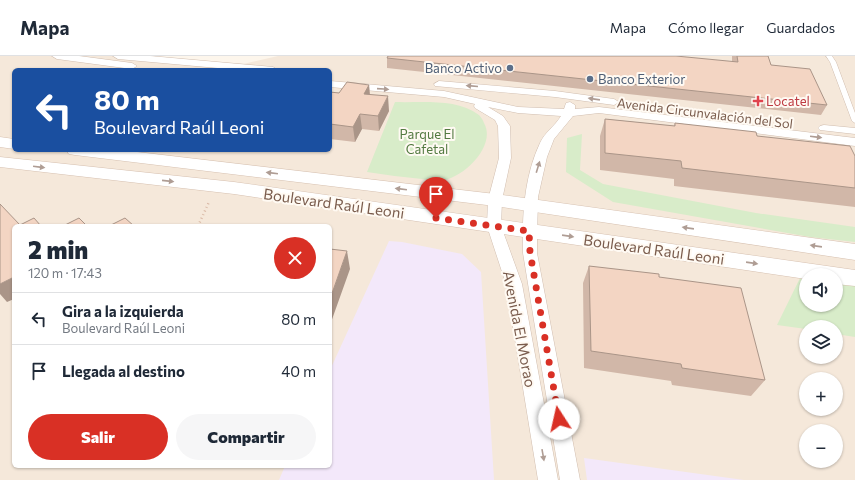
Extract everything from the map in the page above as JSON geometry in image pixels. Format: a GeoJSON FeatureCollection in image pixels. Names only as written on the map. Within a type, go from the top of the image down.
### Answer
{"type":"FeatureCollection","features":[{"type":"Feature","properties":{"kind":"main road"},"geometry":{"type":"LineString","coordinates":[[0,142],[12,144]]}},
{"type":"Feature","properties":{"kind":"main road","name":"Boulevard Raúl Leoni"},"geometry":{"type":"LineString","coordinates":[[91,152],[495,200],[855,252]]}},
{"type":"Feature","properties":{"kind":"main road","name":"Boulevard Raúl Leoni"},"geometry":{"type":"LineString","coordinates":[[0,162],[234,188],[799,270]]}},
{"type":"Feature","properties":{"kind":"main road"},"geometry":{"type":"LineString","coordinates":[[843,277],[855,278]]}},
{"type":"Feature","properties":{"kind":"street"},"geometry":{"type":"LineString","coordinates":[[57,56],[110,64],[205,68]]}},
{"type":"Feature","properties":{"kind":"street"},"geometry":{"type":"LineString","coordinates":[[118,56],[171,67]]}},
{"type":"Feature","properties":{"kind":"street","name":"Avenida Circunvalación del Sol"},"geometry":{"type":"LineString","coordinates":[[332,75],[555,94],[855,131]]}},
{"type":"Feature","properties":{"kind":"street","name":"Avenida Circunvalación del Sol"},"geometry":{"type":"LineString","coordinates":[[332,84],[459,96],[495,109],[569,113],[599,110],[855,142]]}},
{"type":"Feature","properties":{"kind":"street"},"geometry":{"type":"LineString","coordinates":[[495,109],[500,99],[511,90]]}},
{"type":"Feature","properties":{"kind":"street"},"geometry":{"type":"LineString","coordinates":[[530,205],[536,175],[546,142],[569,113],[570,101],[555,94]]}},
{"type":"Feature","properties":{"kind":"street","name":"Avenida Circunvalación del Sol"},"geometry":{"type":"LineString","coordinates":[[494,226],[495,200],[505,158],[503,122],[495,109]]}},
{"type":"Feature","properties":{"kind":"street","name":"Avenida El Morao"},"geometry":{"type":"LineString","coordinates":[[530,205],[530,252],[570,480]]}},
{"type":"Feature","properties":{"kind":"street","name":"Avenida El Morao"},"geometry":{"type":"LineString","coordinates":[[494,226],[514,284],[548,480]]}},
{"type":"Feature","properties":{"kind":"lane"},"geometry":{"type":"LineString","coordinates":[[829,56],[834,62],[855,121]]}},
{"type":"Feature","properties":{"kind":"path"},"geometry":{"type":"LineString","coordinates":[[199,224],[209,202]]}},
{"type":"Feature","properties":{"kind":"shaded area"},"geometry":{"type":"Polygon","coordinates":[[[0,56],[144,56],[173,60],[243,64],[278,56],[855,56],[855,480],[0,480],[0,56]]]}},
{"type":"Feature","properties":{"kind":"shaded area"},"geometry":{"type":"Polygon","coordinates":[[[389,241],[402,242],[462,254],[481,272],[494,480],[279,480],[284,468],[332,468],[332,366],[389,241]]]}},
{"type":"Feature","properties":{"kind":"shaded area"},"geometry":{"type":"Polygon","coordinates":[[[584,458],[744,480],[587,480],[584,458]]]}},
{"type":"Feature","properties":{"kind":"green space","name":"Parque El Cafetal"},"geometry":{"type":"Polygon","coordinates":[[[395,102],[439,102],[460,106],[479,115],[484,122],[487,132],[486,141],[482,151],[476,160],[467,168],[449,179],[440,181],[367,172],[395,102]]]}},
{"type":"Feature","properties":{"kind":"green space"},"geometry":{"type":"Polygon","coordinates":[[[582,134],[580,170],[603,184],[756,213],[855,227],[855,242],[810,237],[613,202],[566,172],[567,138],[582,134]]]}},
{"type":"Feature","properties":{"kind":"green space"},"geometry":{"type":"Polygon","coordinates":[[[799,280],[799,312],[843,312],[843,281],[855,283],[855,337],[843,335],[843,320],[799,320],[799,328],[777,325],[799,280]]]}},
{"type":"Feature","properties":{"kind":"building"},"geometry":{"type":"Polygon","coordinates":[[[388,56],[676,56],[738,62],[737,56],[768,56],[771,65],[810,69],[827,105],[387,58],[388,56]]]}},
{"type":"Feature","properties":{"kind":"building"},"geometry":{"type":"Polygon","coordinates":[[[347,82],[369,85],[364,94],[388,96],[378,116],[360,114],[353,127],[332,124],[332,92],[339,93],[347,82]]]}},
{"type":"Feature","properties":{"kind":"building"},"geometry":{"type":"Polygon","coordinates":[[[605,119],[675,126],[675,123],[756,132],[757,136],[850,146],[855,156],[855,188],[682,168],[681,161],[605,153],[605,119]]]}},
{"type":"Feature","properties":{"kind":"building"},"geometry":{"type":"Polygon","coordinates":[[[0,204],[19,224],[12,224],[12,278],[0,284],[0,204]]]}},
{"type":"Feature","properties":{"kind":"building"},"geometry":{"type":"Polygon","coordinates":[[[34,218],[39,224],[22,224],[34,218]]]}},
{"type":"Feature","properties":{"kind":"building"},"geometry":{"type":"Polygon","coordinates":[[[79,218],[85,224],[67,224],[79,218]]]}},
{"type":"Feature","properties":{"kind":"building"},"geometry":{"type":"Polygon","coordinates":[[[125,218],[132,224],[113,224],[125,218]]]}},
{"type":"Feature","properties":{"kind":"building"},"geometry":{"type":"Polygon","coordinates":[[[332,249],[347,251],[332,293],[332,249]]]}},
{"type":"Feature","properties":{"kind":"building"},"geometry":{"type":"Polygon","coordinates":[[[589,266],[659,274],[659,277],[741,288],[765,380],[682,368],[681,364],[591,351],[589,266]]]}},
{"type":"Feature","properties":{"kind":"place","name":"Banco Activo"},"geometry":{"type":"Point","coordinates":[510,68]}},
{"type":"Feature","properties":{"kind":"place","name":"Banco Exterior"},"geometry":{"type":"Point","coordinates":[590,79]}},
{"type":"Feature","properties":{"kind":"place","name":"Locatel"},"geometry":{"type":"Point","coordinates":[758,101]}},
{"type":"Feature","properties":{"kind":"route"},"geometry":{"type":"LineString","coordinates":[[436,218],[529,231],[530,252],[559,419]]}}]}
